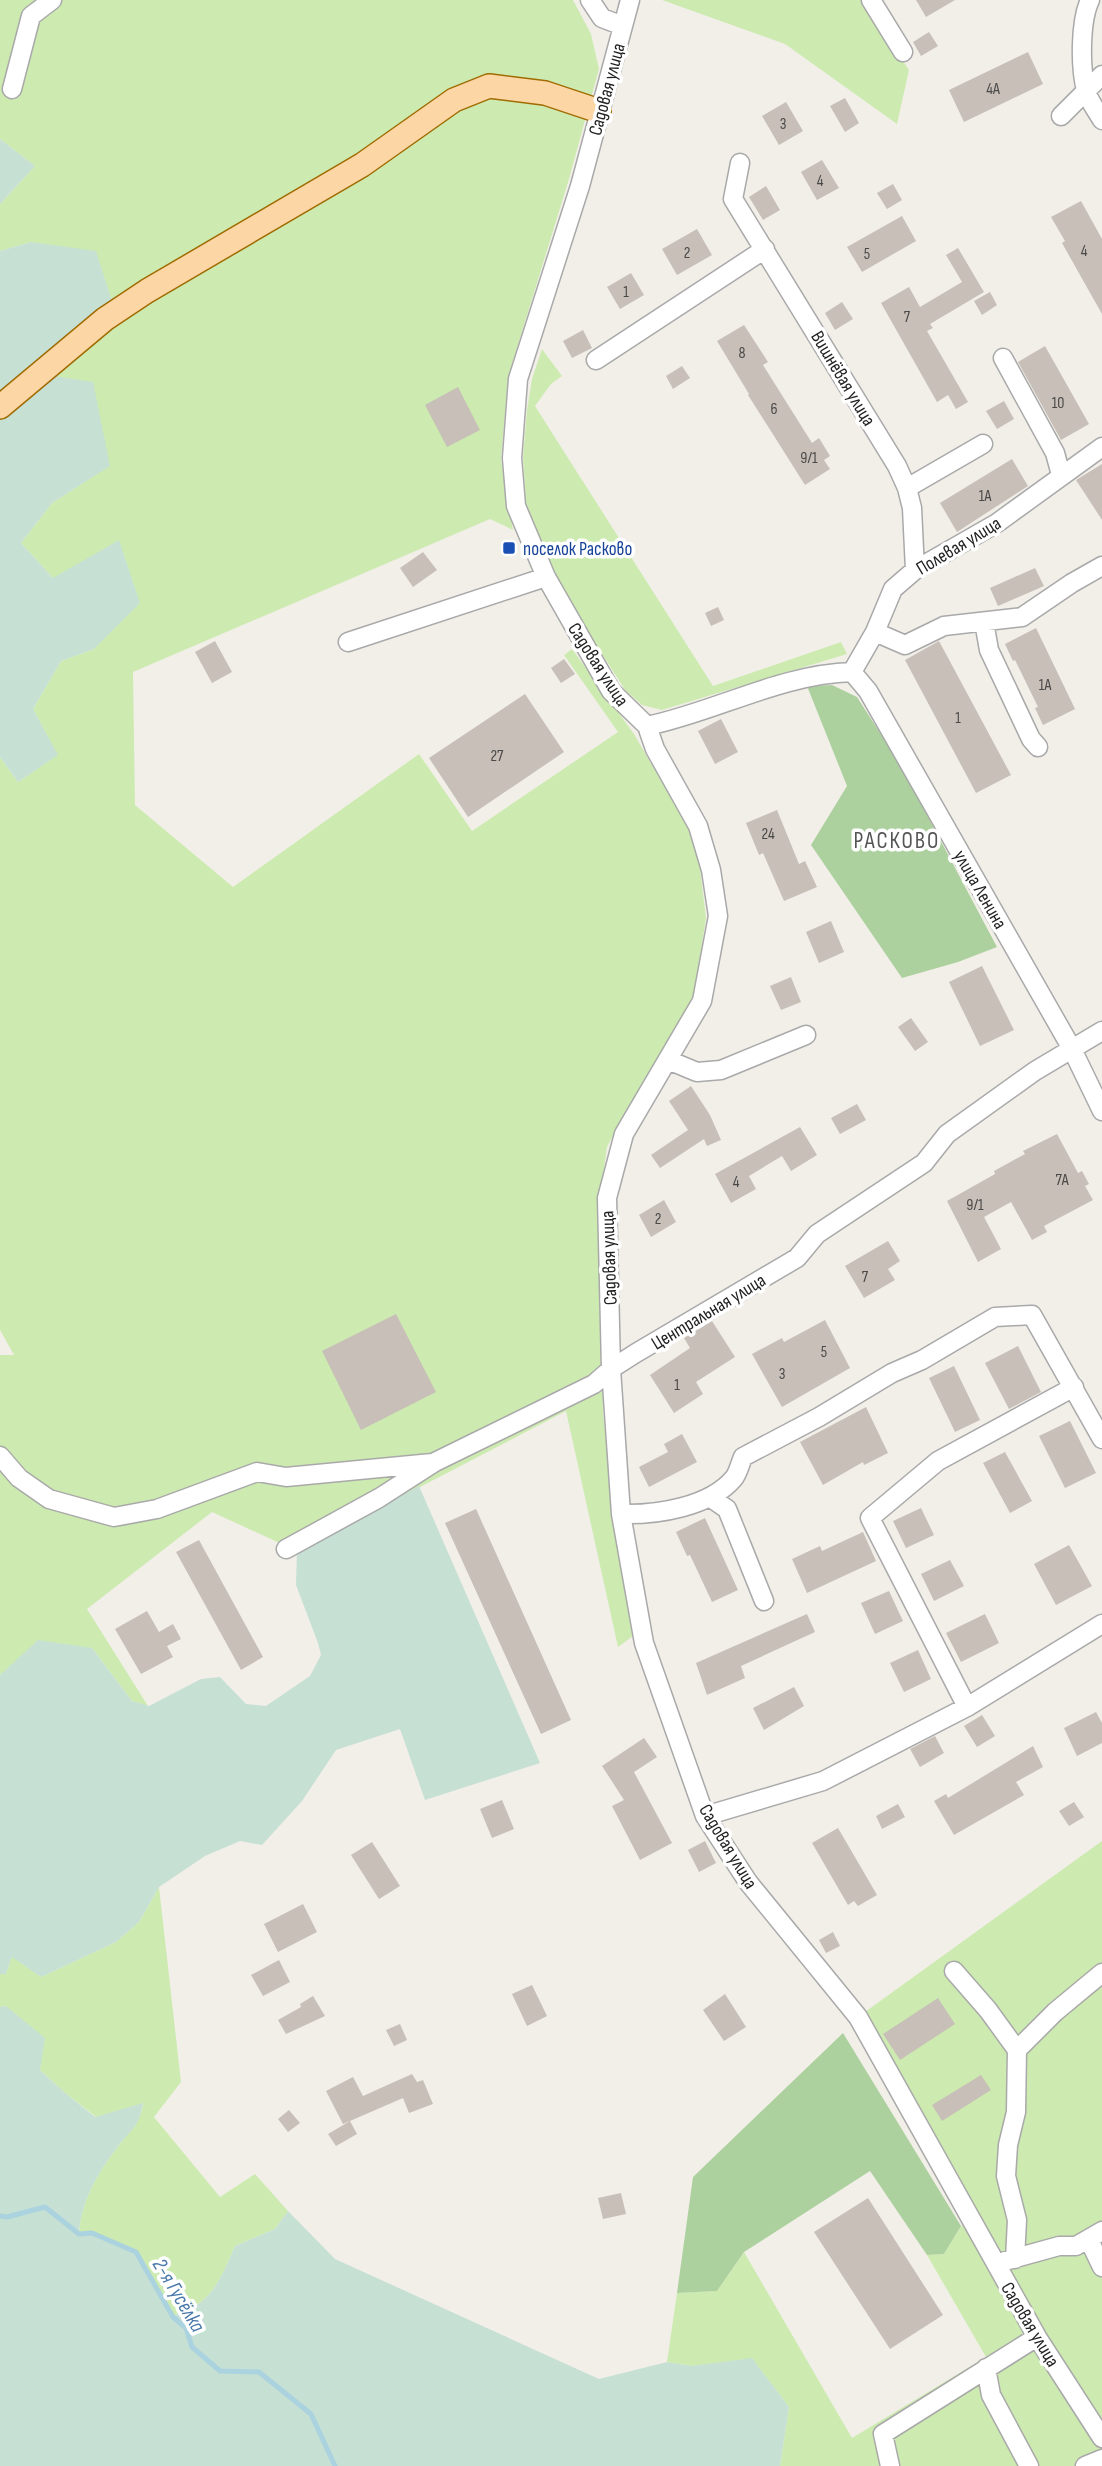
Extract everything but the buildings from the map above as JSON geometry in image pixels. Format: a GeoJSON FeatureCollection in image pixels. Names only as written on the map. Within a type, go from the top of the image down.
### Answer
{"type":"FeatureCollection","features":[{"type":"Feature","properties":{"kind":"main road"},"geometry":{"type":"LineString","coordinates":[[0,407],[104,319],[362,165],[454,100],[489,86],[545,93],[599,111]]}},
{"type":"Feature","properties":{"kind":"street"},"geometry":{"type":"LineString","coordinates":[[12,89],[31,16],[52,0]]}},
{"type":"Feature","properties":{"kind":"street"},"geometry":{"type":"LineString","coordinates":[[590,0],[602,18],[622,26]]}},
{"type":"Feature","properties":{"kind":"street","name":"Садовая улица"},"geometry":{"type":"LineString","coordinates":[[629,0],[580,186],[518,379],[512,458],[516,506],[546,577],[611,691],[647,726],[656,749],[698,826],[711,870],[718,916],[702,1001],[625,1134],[607,1198],[611,1369],[621,1514],[644,1643],[705,1816],[748,1882],[858,2017],[994,2263],[1037,2337],[1102,2438]]}},
{"type":"Feature","properties":{"kind":"street"},"geometry":{"type":"LineString","coordinates":[[871,0],[903,52]]}},
{"type":"Feature","properties":{"kind":"street"},"geometry":{"type":"LineString","coordinates":[[1090,0],[1085,12],[1082,44],[1086,91],[1102,120]]}},
{"type":"Feature","properties":{"kind":"street"},"geometry":{"type":"LineString","coordinates":[[1061,116],[1102,75]]}},
{"type":"Feature","properties":{"kind":"street","name":"Вишнёвая улица"},"geometry":{"type":"LineString","coordinates":[[740,163],[733,199],[908,488],[912,508],[915,570]]}},
{"type":"Feature","properties":{"kind":"street"},"geometry":{"type":"LineString","coordinates":[[596,360],[765,249]]}},
{"type":"Feature","properties":{"kind":"street"},"geometry":{"type":"LineString","coordinates":[[1003,358],[1055,453],[1060,475]]}},
{"type":"Feature","properties":{"kind":"street"},"geometry":{"type":"LineString","coordinates":[[908,488],[983,444]]}},
{"type":"Feature","properties":{"kind":"street","name":"Полевая улица"},"geometry":{"type":"LineString","coordinates":[[852,672],[875,632],[893,589],[915,570],[997,523],[1102,447]]}},
{"type":"Feature","properties":{"kind":"street"},"geometry":{"type":"LineString","coordinates":[[875,632],[905,645],[944,626],[1022,617],[1102,566]]}},
{"type":"Feature","properties":{"kind":"street"},"geometry":{"type":"LineString","coordinates":[[348,642],[546,577]]}},
{"type":"Feature","properties":{"kind":"street"},"geometry":{"type":"LineString","coordinates":[[984,622],[989,650],[1031,739],[1038,747]]}},
{"type":"Feature","properties":{"kind":"street"},"geometry":{"type":"LineString","coordinates":[[647,726],[681,719],[806,677],[852,672]]}},
{"type":"Feature","properties":{"kind":"street","name":"улица Ленина"},"geometry":{"type":"LineString","coordinates":[[852,672],[868,691],[1072,1049],[1102,1111]]}},
{"type":"Feature","properties":{"kind":"street","name":"Центральная улица"},"geometry":{"type":"LineString","coordinates":[[286,1549],[379,1498],[435,1462],[593,1384],[611,1369],[797,1258],[817,1234],[925,1163],[947,1134],[1035,1071],[1102,1031]]}},
{"type":"Feature","properties":{"kind":"street"},"geometry":{"type":"LineString","coordinates":[[668,1060],[697,1072],[721,1070],[806,1035]]}},
{"type":"Feature","properties":{"kind":"street"},"geometry":{"type":"LineString","coordinates":[[621,1514],[651,1515],[711,1498],[735,1477],[743,1457],[819,1417],[892,1373],[922,1360],[995,1317],[1032,1315],[1102,1439]]}},
{"type":"Feature","properties":{"kind":"street"},"geometry":{"type":"LineString","coordinates":[[967,1707],[870,1518],[938,1461],[1074,1387]]}},
{"type":"Feature","properties":{"kind":"street"},"geometry":{"type":"LineString","coordinates":[[0,1456],[19,1478],[49,1499],[114,1517],[157,1509],[257,1472],[286,1477],[435,1462]]}},
{"type":"Feature","properties":{"kind":"street"},"geometry":{"type":"LineString","coordinates":[[711,1498],[727,1509],[764,1601]]}},
{"type":"Feature","properties":{"kind":"street"},"geometry":{"type":"LineString","coordinates":[[705,1816],[824,1781],[967,1707],[1102,1624]]}},
{"type":"Feature","properties":{"kind":"street"},"geometry":{"type":"LineString","coordinates":[[954,1971],[988,2010],[1017,2050],[1016,2112],[1007,2145],[1006,2176],[1017,2220],[1015,2259]]}},
{"type":"Feature","properties":{"kind":"street"},"geometry":{"type":"LineString","coordinates":[[1017,2050],[1055,2011],[1102,1973]]}},
{"type":"Feature","properties":{"kind":"street"},"geometry":{"type":"LineString","coordinates":[[994,2263],[1059,2246],[1076,2246],[1096,2236],[1102,2267]]}},
{"type":"Feature","properties":{"kind":"street"},"geometry":{"type":"LineString","coordinates":[[890,2466],[883,2434],[1037,2337]]}},
{"type":"Feature","properties":{"kind":"street"},"geometry":{"type":"LineString","coordinates":[[986,2368],[991,2395],[1030,2466]]}},
{"type":"Feature","properties":{"kind":"street"},"geometry":{"type":"LineString","coordinates":[[1085,2466],[1102,2459]]}},
{"type":"Feature","properties":{"kind":"green space"},"geometry":{"type":"Polygon","coordinates":[[[0,0],[573,0],[591,34],[599,69],[569,179],[508,377],[501,459],[513,530],[490,519],[133,672],[135,805],[233,887],[419,754],[472,831],[618,732],[564,655],[572,649],[634,734],[690,831],[700,868],[706,918],[695,989],[685,1017],[607,1147],[600,1196],[603,1412],[614,1516],[633,1636],[618,1647],[566,1411],[297,1551],[212,1512],[87,1609],[148,1706],[132,1701],[92,1648],[10,1668],[0,1675],[0,1355],[14,1355],[0,1330],[0,757],[18,782],[57,755],[33,709],[61,661],[94,649],[53,578],[21,543],[52,503],[109,466],[52,376],[31,242],[0,251],[0,204],[35,166],[0,139],[0,0]]]}},
{"type":"Feature","properties":{"kind":"green space"},"geometry":{"type":"Polygon","coordinates":[[[662,0],[863,0],[909,70],[897,124],[785,44],[662,0]]]}},
{"type":"Feature","properties":{"kind":"green space"},"geometry":{"type":"Polygon","coordinates":[[[0,139],[35,166],[0,204],[0,139]]]}},
{"type":"Feature","properties":{"kind":"green space"},"geometry":{"type":"Polygon","coordinates":[[[31,242],[96,251],[115,311],[53,376],[93,382],[110,466],[52,503],[21,543],[53,578],[119,540],[140,603],[94,649],[61,661],[33,709],[58,755],[18,782],[0,757],[0,251],[31,242]]]}},
{"type":"Feature","properties":{"kind":"green space"},"geometry":{"type":"Polygon","coordinates":[[[542,349],[562,376],[551,384],[535,406],[713,686],[841,642],[847,654],[662,710],[642,705],[625,690],[552,575],[526,503],[523,457],[527,410],[532,379],[542,349]]]}},
{"type":"Feature","properties":{"kind":"green space"},"geometry":{"type":"Polygon","coordinates":[[[832,685],[857,697],[900,764],[997,947],[958,962],[902,978],[811,845],[847,786],[807,686],[832,685]]]}},
{"type":"Feature","properties":{"kind":"green space"},"geometry":{"type":"Polygon","coordinates":[[[419,1486],[540,1763],[425,1800],[400,1729],[336,1750],[302,1801],[262,1845],[240,1841],[205,1856],[159,1887],[139,1922],[116,1942],[41,1977],[12,1957],[6,1974],[0,1974],[0,1675],[38,1640],[92,1648],[132,1701],[149,1706],[201,1679],[220,1677],[246,1704],[266,1706],[310,1676],[321,1655],[296,1585],[297,1551],[419,1486]]]}},
{"type":"Feature","properties":{"kind":"green space"},"geometry":{"type":"Polygon","coordinates":[[[1102,1841],[1102,2466],[780,2466],[789,2407],[752,2359],[692,2366],[667,2362],[677,2293],[717,2291],[744,2252],[852,2438],[986,2357],[927,2255],[944,2254],[961,2226],[981,2218],[865,2012],[1102,1841]]]}},
{"type":"Feature","properties":{"kind":"green space"},"geometry":{"type":"Polygon","coordinates":[[[159,1887],[181,2082],[154,2117],[220,2197],[255,2174],[288,2211],[275,2229],[235,2246],[208,2296],[173,2317],[135,2252],[79,2234],[83,2210],[92,2187],[111,2155],[134,2126],[143,2104],[96,2117],[40,2070],[6,2006],[0,2007],[0,1974],[6,1974],[12,1956],[41,1977],[116,1942],[139,1922],[159,1887]]]}},
{"type":"Feature","properties":{"kind":"green space"},"geometry":{"type":"Polygon","coordinates":[[[6,2006],[45,2038],[40,2070],[95,2117],[143,2103],[135,2126],[92,2187],[83,2209],[79,2234],[92,2233],[136,2252],[173,2317],[208,2296],[235,2246],[275,2229],[288,2211],[335,2259],[599,2379],[667,2362],[692,2366],[752,2358],[789,2407],[780,2466],[0,2466],[0,2007],[6,2006]]]}},
{"type":"Feature","properties":{"kind":"green space"},"geometry":{"type":"Polygon","coordinates":[[[843,2033],[961,2226],[944,2254],[927,2255],[870,2171],[744,2252],[717,2291],[677,2293],[693,2177],[843,2033]]]}},
{"type":"Feature","properties":{"kind":"waterway","name":"2-я Гусёлка"},"geometry":{"type":"LineString","coordinates":[[0,2216],[7,2217],[45,2207],[79,2234],[92,2233],[136,2252],[173,2317],[186,2328],[192,2347],[220,2371],[259,2372],[311,2414],[335,2466]]}},
{"type":"Feature","properties":{"kind":"place","name":"поселок Расково"},"geometry":{"type":"Point","coordinates":[509,548]}},
{"type":"Feature","properties":{"kind":"district","name":"РАСКОВО"},"geometry":{"type":"Point","coordinates":[897,840]}}]}
